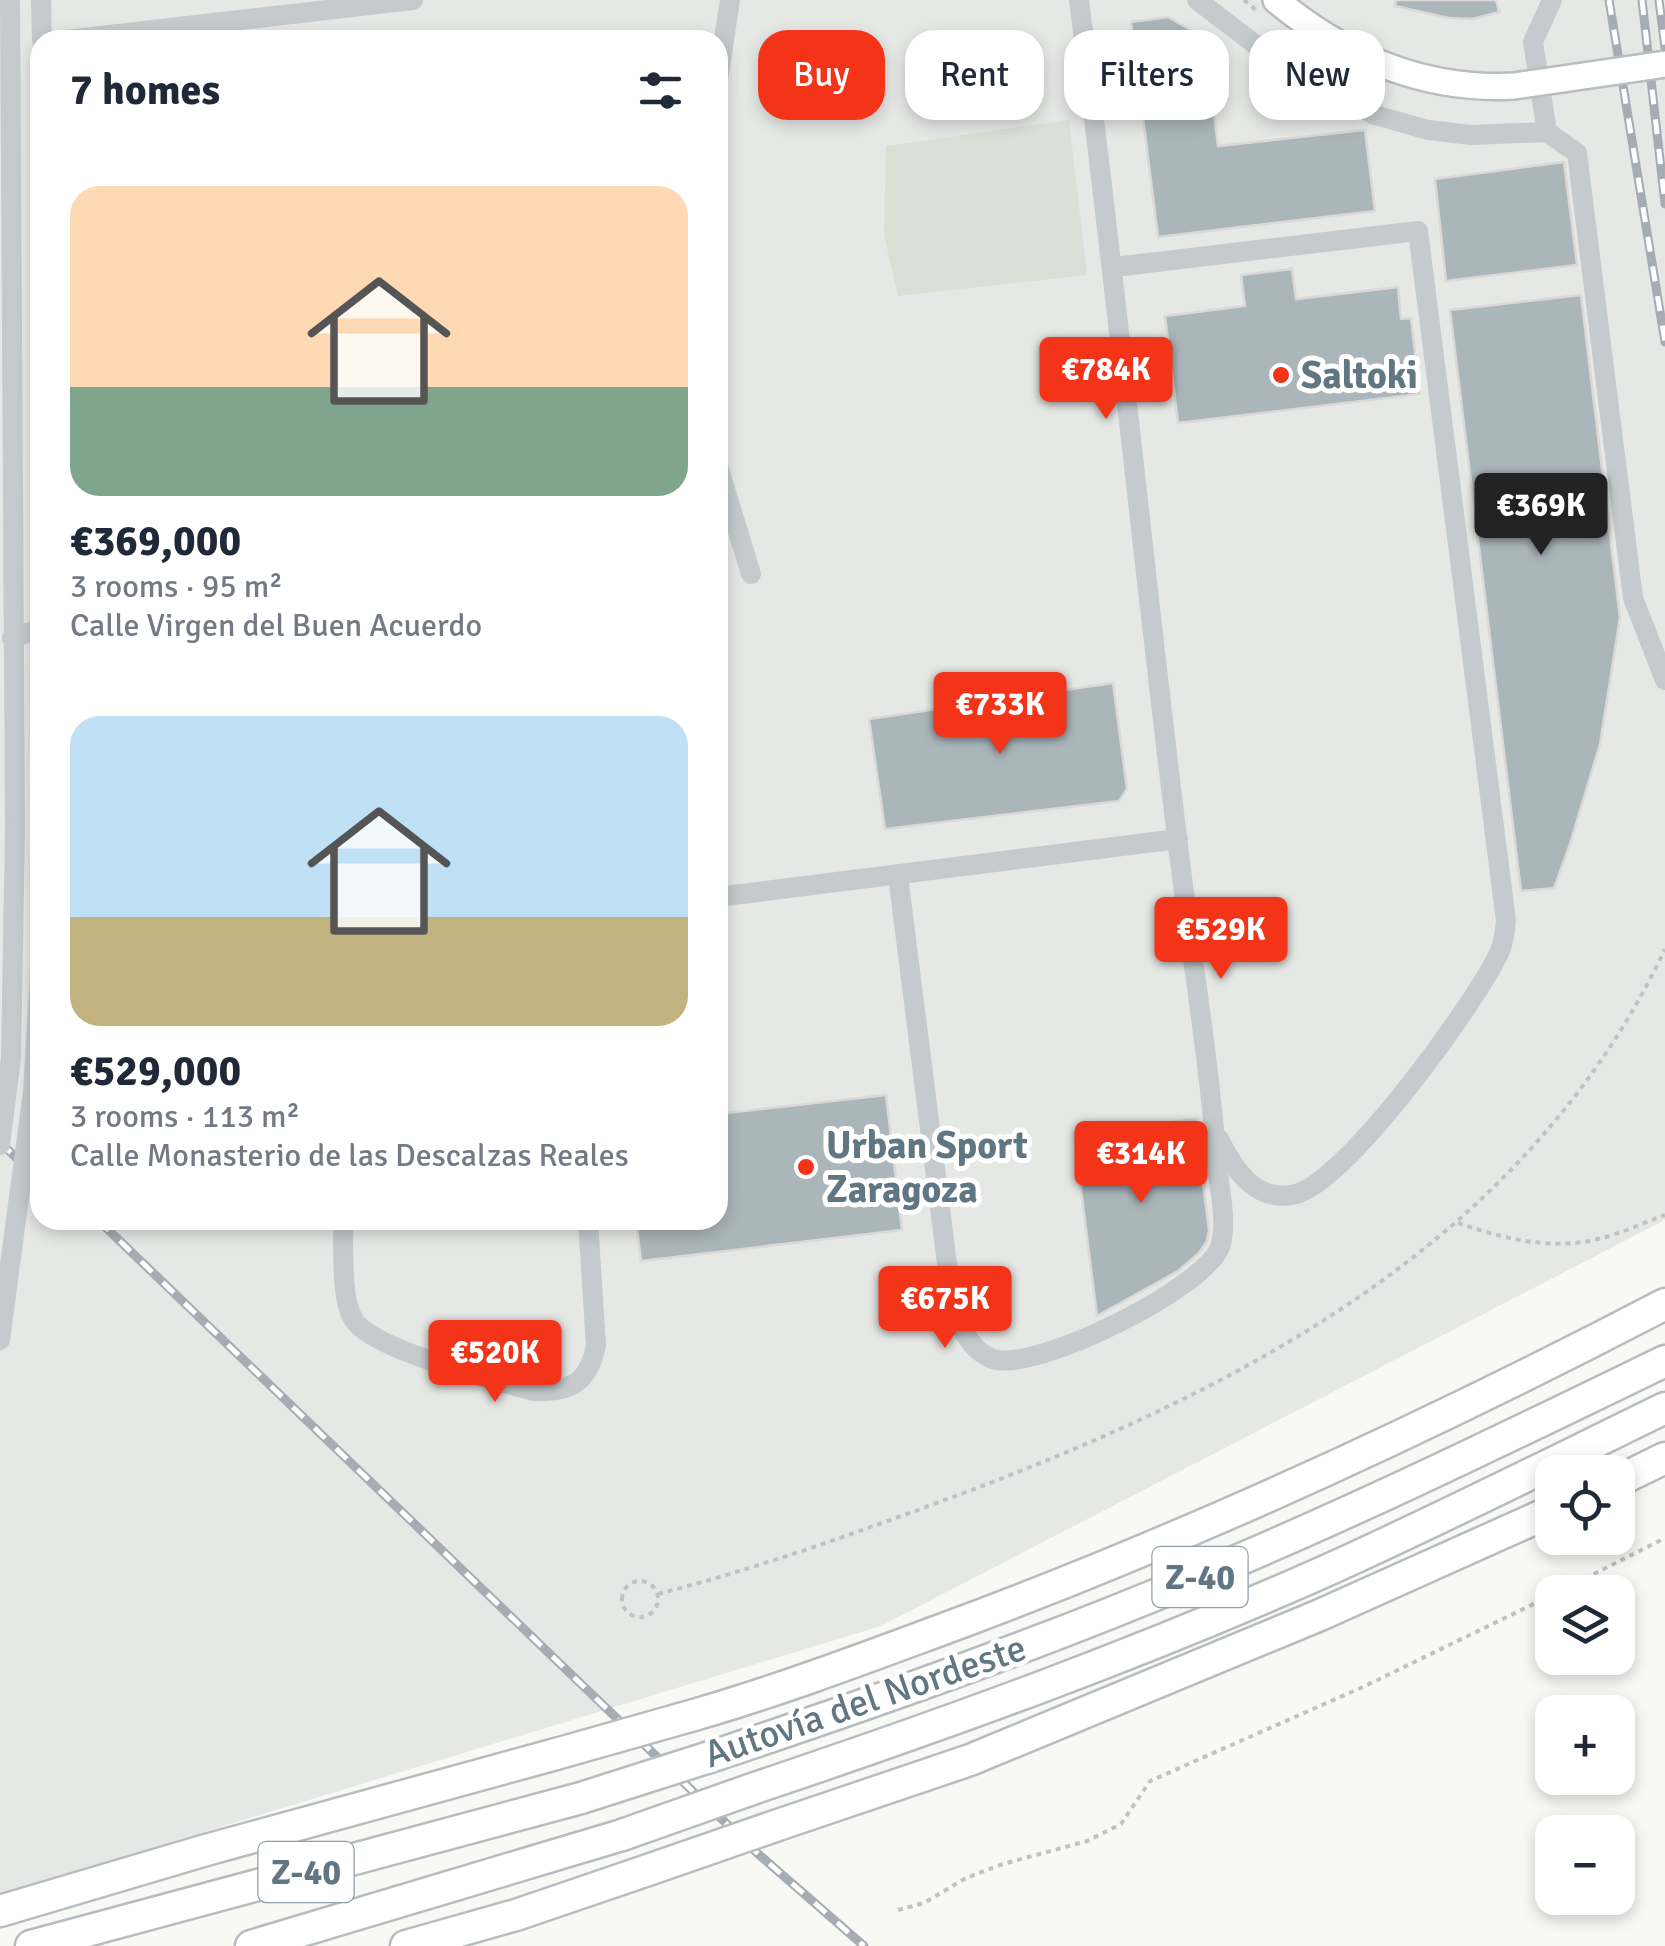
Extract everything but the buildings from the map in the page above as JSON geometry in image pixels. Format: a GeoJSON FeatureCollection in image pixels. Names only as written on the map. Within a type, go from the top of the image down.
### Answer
{"type":"FeatureCollection","features":[{"type":"Feature","properties":{"kind":"highway"},"geometry":{"type":"LineString","coordinates":[[0,1911],[771,1692],[1010,1604],[1208,1524],[1468,1404],[1665,1304]]}},
{"type":"Feature","properties":{"kind":"highway","name":"Autovía del Nordeste"},"geometry":{"type":"LineString","coordinates":[[31,1946],[580,1798],[908,1691],[1196,1579],[1442,1469],[1665,1360]]}},
{"type":"Feature","properties":{"kind":"highway","name":"Autovía del Nordeste"},"geometry":{"type":"LineString","coordinates":[[251,1946],[622,1835],[920,1732],[1115,1659],[1330,1569],[1665,1408]]}},
{"type":"Feature","properties":{"kind":"highway"},"geometry":{"type":"LineString","coordinates":[[1635,1473],[1665,1458]]}},
{"type":"Feature","properties":{"kind":"highway"},"geometry":{"type":"LineString","coordinates":[[406,1946],[516,1915],[988,1752],[1337,1607],[1535,1519]]}},
{"type":"Feature","properties":{"kind":"main road"},"geometry":{"type":"LineString","coordinates":[[1276,0],[1343,47],[1394,70],[1448,83],[1514,86],[1665,64]]}},
{"type":"Feature","properties":{"kind":"street"},"geometry":{"type":"LineString","coordinates":[[0,1144],[11,1058],[15,829],[5,79],[10,0]]}},
{"type":"Feature","properties":{"kind":"street"},"geometry":{"type":"LineString","coordinates":[[41,0],[42,30]]}},
{"type":"Feature","properties":{"kind":"street"},"geometry":{"type":"LineString","coordinates":[[153,30],[413,0]]}},
{"type":"Feature","properties":{"kind":"street"},"geometry":{"type":"LineString","coordinates":[[726,30],[730,0]]}},
{"type":"Feature","properties":{"kind":"street"},"geometry":{"type":"LineString","coordinates":[[898,876],[950,1295],[967,1339],[995,1360],[1012,1361],[1090,1336],[1183,1287],[1215,1258],[1222,1226],[1215,1131],[1079,0]]}},
{"type":"Feature","properties":{"kind":"street"},"geometry":{"type":"LineString","coordinates":[[1197,0],[1290,71],[1375,115],[1428,130],[1471,136],[1547,132],[1577,153],[1634,598],[1665,680]]}},
{"type":"Feature","properties":{"kind":"street"},"geometry":{"type":"LineString","coordinates":[[1547,132],[1533,42],[1552,0]]}},
{"type":"Feature","properties":{"kind":"street"},"geometry":{"type":"LineString","coordinates":[[1114,266],[1418,232],[1506,921],[1499,953],[1446,1037],[1352,1153],[1315,1186],[1290,1196],[1262,1192],[1238,1172],[1215,1131]]}},
{"type":"Feature","properties":{"kind":"street"},"geometry":{"type":"LineString","coordinates":[[728,499],[751,574]]}},
{"type":"Feature","properties":{"kind":"street"},"geometry":{"type":"LineString","coordinates":[[12,638],[30,632]]}},
{"type":"Feature","properties":{"kind":"street"},"geometry":{"type":"LineString","coordinates":[[728,896],[1178,839]]}},
{"type":"Feature","properties":{"kind":"street"},"geometry":{"type":"LineString","coordinates":[[0,1340],[30,1115]]}},
{"type":"Feature","properties":{"kind":"street"},"geometry":{"type":"LineString","coordinates":[[343,1230],[347,1302],[353,1320],[368,1335],[392,1347],[533,1391],[553,1392],[583,1378],[592,1366],[596,1346],[589,1230]]}},
{"type":"Feature","properties":{"kind":"path"},"geometry":{"type":"LineString","coordinates":[[658,1594],[795,1555],[1121,1431],[1320,1323],[1458,1223],[1516,1166],[1564,1113],[1610,1052],[1665,949]]}},
{"type":"Feature","properties":{"kind":"path"},"geometry":{"type":"LineString","coordinates":[[1458,1223],[1507,1239],[1566,1244],[1598,1239],[1665,1215]]}},
{"type":"Feature","properties":{"kind":"path"},"geometry":{"type":"LineString","coordinates":[[1592,1575],[1665,1538]]}},
{"type":"Feature","properties":{"kind":"path"},"geometry":{"type":"LineString","coordinates":[[636,1581],[652,1584],[658,1594],[657,1607],[642,1617],[630,1614],[623,1604],[624,1592],[636,1581]]}},
{"type":"Feature","properties":{"kind":"path"},"geometry":{"type":"LineString","coordinates":[[898,1910],[924,1903],[966,1878],[1002,1864],[1086,1841],[1121,1824],[1150,1780],[1365,1686],[1535,1604]]}},
{"type":"Feature","properties":{"kind":"shaded area"},"geometry":{"type":"Polygon","coordinates":[[[0,0],[1665,0],[1665,1220],[881,1626],[0,1894],[0,0]]]}},
{"type":"Feature","properties":{"kind":"shaded area"},"geometry":{"type":"Polygon","coordinates":[[[1069,120],[1087,275],[898,296],[884,235],[886,146],[1069,120]]]}},
{"type":"Feature","properties":{"kind":"railway"},"geometry":{"type":"LineString","coordinates":[[1609,0],[1665,342]]}},
{"type":"Feature","properties":{"kind":"railway"},"geometry":{"type":"LineString","coordinates":[[1642,0],[1665,204]]}},
{"type":"Feature","properties":{"kind":"railway"},"geometry":{"type":"LineString","coordinates":[[1659,0],[1665,48]]}},
{"type":"Feature","properties":{"kind":"railway"},"geometry":{"type":"LineString","coordinates":[[0,1142],[30,1171]]}},
{"type":"Feature","properties":{"kind":"railway"},"geometry":{"type":"LineString","coordinates":[[108,1230],[756,1852],[864,1946]]}},
{"type":"Feature","properties":{"kind":"place","name":"Saltoki"},"geometry":{"type":"Point","coordinates":[1281,375]}},
{"type":"Feature","properties":{"kind":"place","name":"Urban Sport Zaragoza"},"geometry":{"type":"Point","coordinates":[806,1167]}}]}
